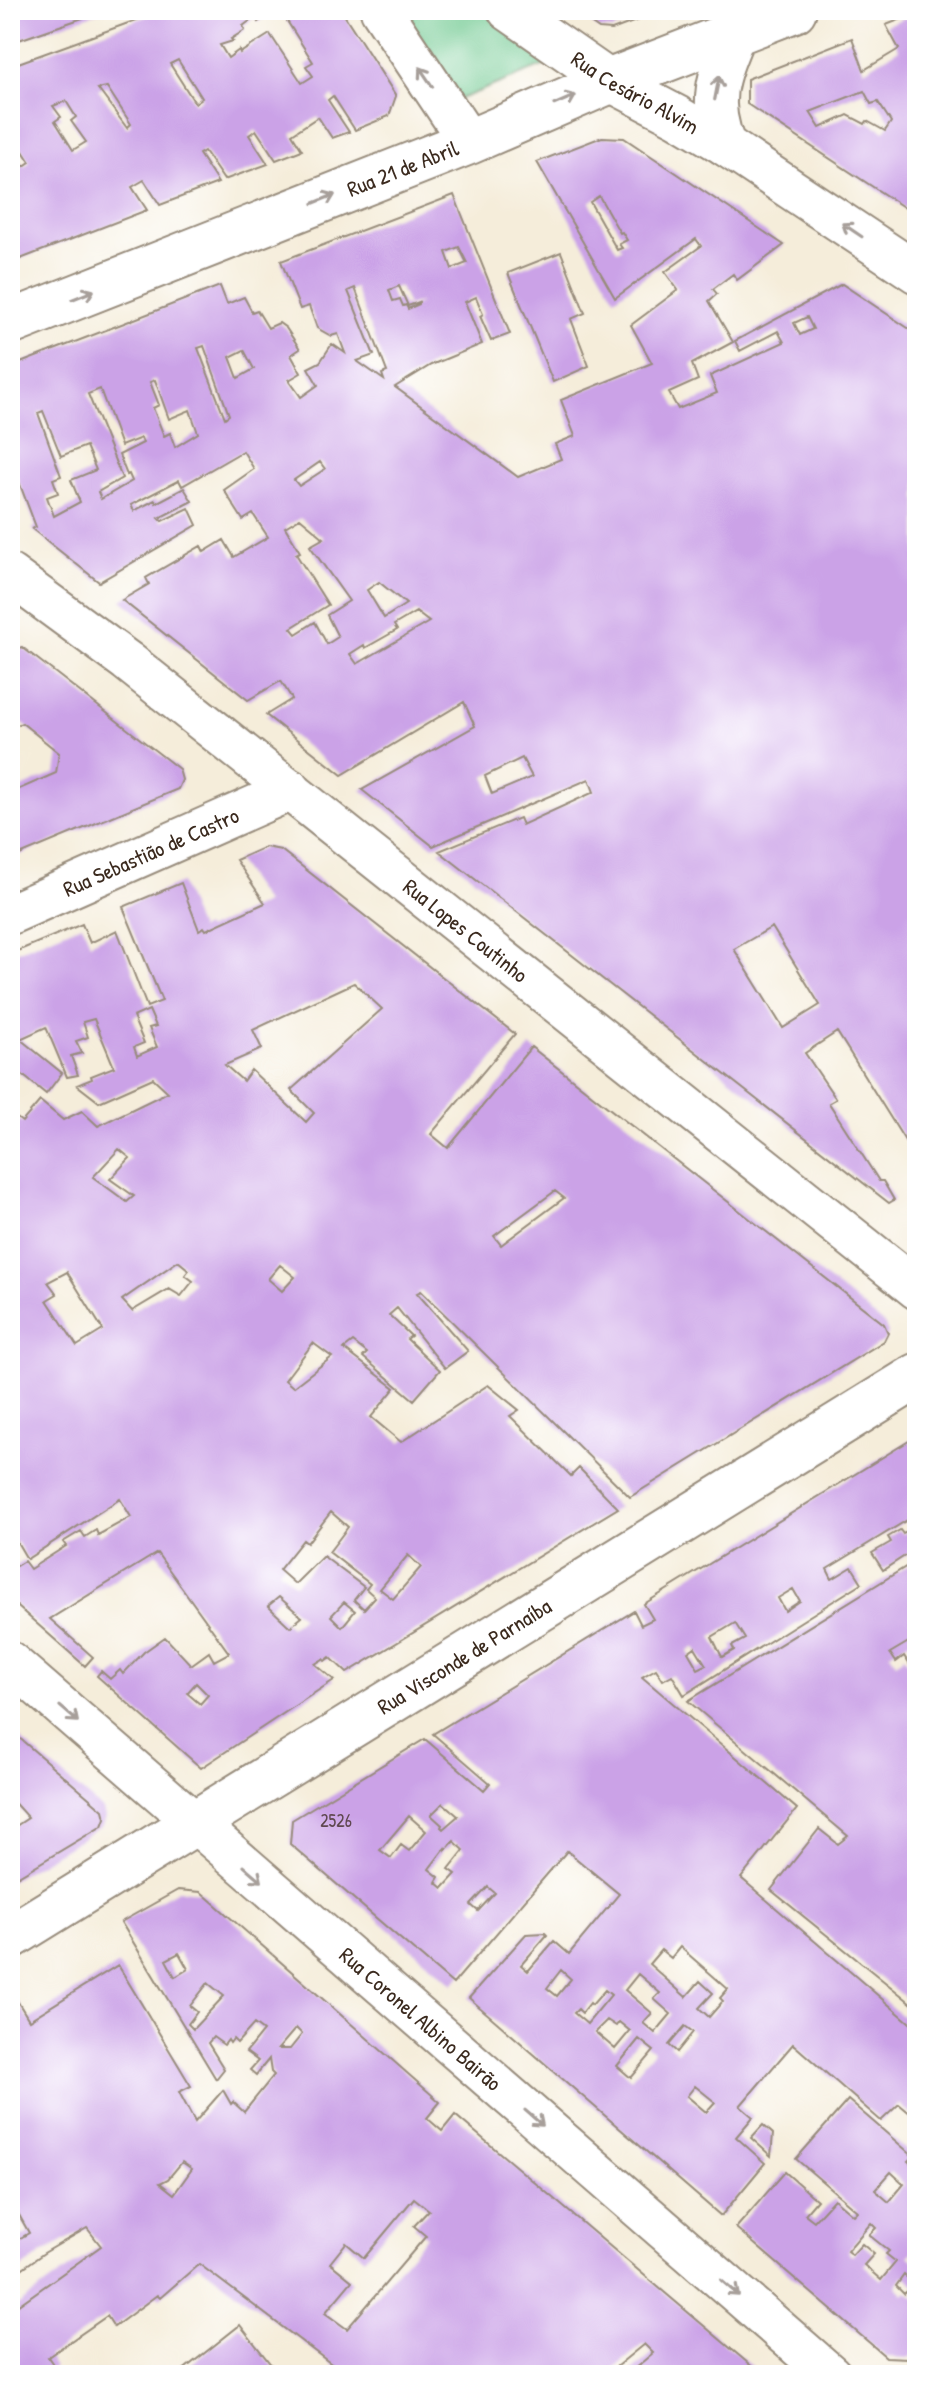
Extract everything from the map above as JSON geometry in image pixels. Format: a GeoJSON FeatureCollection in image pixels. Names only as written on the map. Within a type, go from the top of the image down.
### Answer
{"type":"FeatureCollection","features":[{"type":"Feature","properties":{"kind":"street"},"geometry":{"type":"LineString","coordinates":[[381,10],[469,142]]}},
{"type":"Feature","properties":{"kind":"street","name":"Rua Cesário Alvim"},"geometry":{"type":"LineString","coordinates":[[508,10],[610,81],[725,145],[917,273]]}},
{"type":"Feature","properties":{"kind":"street","name":"Rua 21 de Abril"},"geometry":{"type":"LineString","coordinates":[[10,323],[794,10]]}},
{"type":"Feature","properties":{"kind":"street","name":"Rua Cesário Alvim"},"geometry":{"type":"LineString","coordinates":[[725,145],[714,105],[721,68],[736,32]]}},
{"type":"Feature","properties":{"kind":"street","name":"Rua Lopes Coutinho"},"geometry":{"type":"LineString","coordinates":[[10,575],[127,661],[291,790],[917,1289]]}},
{"type":"Feature","properties":{"kind":"street","name":"Rua Sebastião de Castro"},"geometry":{"type":"LineString","coordinates":[[10,914],[291,790]]}},
{"type":"Feature","properties":{"kind":"street","name":"Rua Visconde de Parnaíba"},"geometry":{"type":"LineString","coordinates":[[10,1937],[917,1376]]}},
{"type":"Feature","properties":{"kind":"street","name":"Rua Coronel Albino Bairão"},"geometry":{"type":"LineString","coordinates":[[10,1662],[831,2375]]}},
{"type":"Feature","properties":{"kind":"green space"},"geometry":{"type":"Polygon","coordinates":[[[404,10],[488,10],[558,60],[458,100],[404,10]]]}},
{"type":"Feature","properties":{"kind":"building"},"geometry":{"type":"Polygon","coordinates":[[[10,10],[103,10],[103,11],[10,43],[10,10]]]}},
{"type":"Feature","properties":{"kind":"building"},"geometry":{"type":"Polygon","coordinates":[[[164,10],[269,10],[271,13],[258,22],[255,17],[243,26],[245,30],[231,39],[233,41],[220,45],[228,58],[270,34],[302,83],[313,76],[306,66],[313,62],[280,10],[341,10],[396,96],[389,116],[355,130],[333,96],[328,100],[349,132],[332,138],[318,117],[292,134],[302,150],[276,160],[256,130],[249,135],[268,164],[224,180],[204,151],[199,154],[218,183],[160,205],[144,180],[132,187],[147,210],[10,263],[10,145],[24,166],[30,162],[10,131],[10,66],[164,10]],[[178,60],[170,64],[195,103],[202,98],[178,60]],[[107,87],[98,89],[127,128],[131,124],[107,87]],[[66,101],[53,106],[61,117],[55,121],[73,150],[86,142],[71,121],[76,117],[66,101]]]}},
{"type":"Feature","properties":{"kind":"building"},"geometry":{"type":"Polygon","coordinates":[[[572,10],[665,10],[612,30],[599,29],[572,10]]]}},
{"type":"Feature","properties":{"kind":"building"},"geometry":{"type":"Polygon","coordinates":[[[917,13],[917,216],[747,104],[747,79],[852,38],[864,70],[899,49],[886,25],[917,13]],[[864,91],[810,112],[820,128],[848,115],[885,131],[891,122],[878,102],[871,104],[864,91]]]}},
{"type":"Feature","properties":{"kind":"building"},"geometry":{"type":"Polygon","coordinates":[[[602,137],[624,138],[784,245],[737,280],[733,274],[713,289],[717,294],[709,301],[733,342],[692,364],[698,380],[669,393],[678,409],[717,393],[710,376],[784,342],[778,331],[740,351],[735,341],[842,284],[917,334],[917,1160],[837,1032],[805,1053],[836,1099],[829,1103],[894,1200],[889,1203],[439,851],[519,818],[522,825],[594,792],[589,779],[433,846],[362,790],[475,726],[464,702],[342,775],[266,715],[292,699],[281,681],[248,700],[122,600],[149,584],[146,578],[201,546],[204,552],[224,540],[234,557],[268,537],[253,514],[243,520],[224,490],[254,469],[243,451],[182,486],[179,480],[131,505],[134,511],[184,488],[192,501],[159,518],[162,521],[189,508],[197,525],[99,582],[32,529],[36,527],[10,458],[10,367],[220,286],[227,304],[244,297],[252,312],[257,310],[268,328],[279,323],[286,328],[300,349],[291,355],[301,373],[289,380],[301,397],[318,385],[308,368],[320,362],[332,344],[345,353],[338,334],[331,336],[317,328],[309,306],[300,309],[281,261],[454,195],[510,334],[491,341],[476,297],[465,302],[482,344],[431,365],[395,387],[518,477],[561,459],[555,444],[575,436],[561,400],[652,363],[631,325],[678,290],[665,272],[701,246],[696,239],[615,298],[537,162],[602,137]],[[599,196],[590,202],[617,250],[622,248],[619,244],[627,240],[599,196]],[[459,247],[446,252],[452,269],[467,263],[459,247]],[[399,286],[389,290],[393,301],[400,299],[408,309],[419,304],[408,306],[399,286]],[[355,288],[348,291],[374,355],[357,361],[384,380],[382,374],[387,372],[355,288]],[[807,317],[794,323],[800,335],[813,329],[807,317]],[[204,346],[198,348],[225,418],[229,415],[204,346]],[[244,350],[230,357],[238,378],[254,369],[244,350]],[[155,380],[150,382],[159,405],[153,408],[164,436],[170,433],[175,447],[198,433],[190,410],[169,419],[155,380]],[[100,389],[88,394],[122,478],[98,492],[101,499],[132,481],[119,455],[143,443],[141,438],[121,446],[100,389]],[[43,411],[38,413],[61,476],[53,479],[58,493],[47,497],[54,516],[80,502],[71,480],[96,470],[86,446],[61,456],[43,411]],[[320,462],[294,480],[299,486],[325,469],[320,462]],[[300,518],[285,527],[300,552],[296,554],[328,605],[291,628],[296,634],[315,622],[327,644],[338,637],[327,615],[349,601],[310,546],[324,538],[300,518]],[[379,582],[367,590],[384,618],[406,604],[379,582]],[[416,612],[394,625],[397,630],[365,648],[364,645],[350,654],[357,664],[429,622],[416,612]],[[522,758],[485,776],[492,794],[532,777],[522,758]],[[772,927],[734,949],[783,1028],[820,1005],[772,927]]]}},
{"type":"Feature","properties":{"kind":"building"},"geometry":{"type":"Polygon","coordinates":[[[561,252],[585,313],[571,319],[589,366],[553,382],[508,273],[561,252]]]}},
{"type":"Feature","properties":{"kind":"building"},"geometry":{"type":"Polygon","coordinates":[[[22,647],[179,769],[182,780],[178,789],[10,859],[10,779],[15,791],[56,773],[59,753],[22,723],[10,728],[10,652],[22,647]]]}},
{"type":"Feature","properties":{"kind":"building"},"geometry":{"type":"Polygon","coordinates":[[[265,847],[281,850],[515,1034],[431,1134],[448,1148],[531,1047],[884,1324],[888,1333],[884,1341],[630,1497],[421,1291],[417,1293],[468,1351],[445,1368],[397,1308],[389,1315],[411,1336],[407,1339],[440,1370],[414,1400],[363,1357],[367,1353],[353,1342],[344,1349],[395,1388],[371,1417],[401,1442],[488,1385],[519,1410],[510,1416],[571,1476],[579,1468],[618,1508],[347,1673],[330,1657],[325,1661],[323,1659],[315,1664],[334,1680],[201,1768],[97,1676],[101,1671],[110,1679],[120,1670],[123,1674],[144,1652],[165,1637],[191,1665],[209,1652],[214,1661],[229,1653],[157,1553],[50,1619],[93,1657],[85,1666],[10,1600],[10,1558],[16,1566],[24,1561],[30,1569],[66,1546],[63,1542],[81,1531],[85,1537],[96,1530],[98,1535],[131,1517],[120,1499],[27,1559],[17,1542],[10,1547],[10,1113],[22,1122],[40,1101],[63,1120],[82,1111],[98,1126],[168,1092],[153,1078],[99,1102],[77,1085],[114,1067],[94,1019],[83,1022],[88,1037],[76,1041],[82,1053],[71,1056],[78,1075],[67,1077],[46,1027],[20,1039],[62,1073],[46,1094],[14,1068],[10,1074],[10,954],[82,924],[90,943],[117,930],[147,1007],[162,1001],[123,907],[181,883],[199,930],[204,927],[206,930],[265,903],[236,860],[265,847]],[[354,983],[253,1030],[262,1049],[225,1065],[243,1081],[251,1070],[306,1122],[314,1113],[291,1090],[382,1009],[354,983]],[[149,1010],[133,1017],[144,1043],[134,1047],[137,1056],[157,1047],[149,1028],[156,1026],[149,1010]],[[119,1149],[93,1177],[127,1202],[134,1196],[110,1179],[130,1158],[119,1149]],[[555,1191],[494,1236],[501,1245],[564,1198],[555,1191]],[[178,1261],[122,1300],[132,1311],[169,1289],[181,1296],[193,1281],[185,1275],[189,1270],[178,1261]],[[280,1265],[268,1279],[282,1291],[295,1277],[280,1265]],[[67,1272],[48,1282],[57,1294],[47,1300],[77,1346],[103,1330],[67,1272]],[[313,1343],[285,1380],[293,1387],[332,1357],[313,1343]],[[331,1512],[307,1543],[303,1540],[279,1570],[295,1584],[323,1556],[364,1587],[354,1600],[364,1609],[375,1597],[366,1589],[370,1584],[329,1552],[348,1527],[331,1512]],[[408,1555],[380,1589],[393,1599],[421,1567],[408,1555]],[[279,1597],[268,1606],[290,1627],[302,1617],[279,1597]],[[344,1602],[331,1616],[342,1627],[355,1611],[344,1602]],[[196,1683],[187,1693],[200,1704],[208,1695],[196,1683]]]}},
{"type":"Feature","properties":{"kind":"building"},"geometry":{"type":"Polygon","coordinates":[[[917,1436],[917,1514],[827,1569],[832,1579],[852,1567],[862,1583],[684,1695],[672,1675],[663,1680],[656,1669],[642,1677],[797,1809],[741,1878],[917,2029],[917,2119],[899,2104],[881,2121],[793,2044],[740,2106],[753,2117],[736,2137],[765,2163],[721,2216],[469,1998],[526,1934],[547,1935],[521,1965],[528,1971],[554,1941],[569,1954],[619,1894],[567,1851],[453,1984],[290,1844],[292,1820],[425,1739],[484,1790],[490,1783],[433,1734],[634,1611],[641,1625],[653,1619],[644,1604],[917,1436]],[[793,1589],[778,1598],[785,1611],[800,1601],[793,1589]],[[735,1623],[712,1637],[722,1657],[734,1650],[732,1646],[745,1639],[735,1623]],[[695,1647],[688,1652],[698,1669],[706,1665],[695,1647]],[[443,1803],[431,1815],[443,1829],[458,1816],[443,1803]],[[409,1816],[380,1850],[391,1858],[401,1845],[409,1851],[426,1831],[409,1816]],[[454,1841],[429,1869],[439,1877],[436,1882],[443,1888],[456,1874],[449,1869],[464,1850],[454,1841]],[[488,1887],[471,1905],[478,1911],[495,1893],[488,1887]],[[680,1947],[671,1958],[661,1950],[649,1964],[686,1997],[700,1981],[713,1993],[699,2008],[709,2017],[723,2001],[720,1998],[728,1989],[680,1947]],[[561,1970],[547,1988],[557,1996],[571,1979],[561,1970]],[[638,1974],[625,1990],[652,2013],[643,2023],[655,2033],[671,2014],[654,1999],[660,1993],[638,1974]],[[605,1990],[582,2013],[578,2009],[574,2013],[587,2024],[611,1995],[605,1990]],[[607,2020],[595,2032],[615,2049],[630,2031],[619,2022],[616,2026],[607,2020]],[[685,2026],[669,2045],[677,2052],[693,2032],[685,2026]],[[639,2039],[617,2066],[631,2078],[654,2051],[639,2039]],[[695,2086],[687,2096],[706,2112],[715,2102],[695,2086]]]}},
{"type":"Feature","properties":{"kind":"building"},"geometry":{"type":"Polygon","coordinates":[[[917,1525],[917,1548],[883,1570],[872,1553],[891,1542],[888,1537],[900,1530],[903,1534],[917,1525]]]}},
{"type":"Feature","properties":{"kind":"building"},"geometry":{"type":"Polygon","coordinates":[[[917,1560],[917,1637],[890,1653],[896,1662],[904,1656],[917,1676],[917,2008],[771,1890],[819,1829],[838,1844],[848,1836],[688,1701],[917,1560]]]}},
{"type":"Feature","properties":{"kind":"building"},"geometry":{"type":"Polygon","coordinates":[[[10,1730],[103,1810],[105,1818],[102,1826],[10,1881],[10,1818],[16,1826],[28,1818],[10,1798],[10,1730]]]}},
{"type":"Feature","properties":{"kind":"building"},"geometry":{"type":"Polygon","coordinates":[[[178,1890],[201,1892],[440,2102],[427,2118],[442,2131],[455,2115],[762,2375],[627,2375],[653,2353],[644,2344],[606,2375],[346,2375],[199,2264],[160,2298],[157,2295],[114,2327],[107,2316],[48,2357],[55,2367],[44,2375],[10,2375],[10,2311],[101,2246],[87,2228],[10,2277],[10,2244],[29,2233],[19,2215],[10,2221],[10,1996],[13,1994],[29,2020],[118,1965],[191,2086],[179,2092],[195,2122],[223,2090],[231,2104],[233,2102],[244,2112],[274,2075],[269,2059],[256,2075],[250,2070],[258,2061],[246,2052],[263,2031],[254,2024],[237,2043],[233,2039],[224,2045],[213,2037],[208,2043],[224,2069],[216,2079],[121,1922],[178,1890]],[[179,1953],[166,1960],[175,1977],[188,1969],[179,1953]],[[208,1983],[190,2006],[197,2012],[188,2024],[193,2029],[224,1996],[208,1983]],[[296,2028],[278,2049],[290,2049],[302,2034],[296,2028]],[[182,2162],[168,2179],[160,2183],[174,2194],[192,2169],[182,2162]],[[414,2198],[364,2258],[346,2243],[330,2263],[352,2281],[325,2313],[347,2329],[426,2236],[414,2226],[429,2210],[414,2198]]]}},
{"type":"Feature","properties":{"kind":"building"},"geometry":{"type":"Polygon","coordinates":[[[848,2100],[913,2156],[908,2161],[917,2169],[917,2247],[909,2256],[917,2263],[917,2286],[904,2275],[896,2286],[904,2294],[907,2291],[917,2299],[917,2353],[908,2358],[886,2357],[736,2228],[785,2172],[817,2200],[805,2214],[814,2221],[834,2199],[853,2215],[857,2211],[796,2159],[848,2100]],[[891,2172],[875,2190],[889,2202],[904,2184],[891,2172]],[[871,2223],[847,2251],[852,2255],[862,2244],[874,2254],[864,2265],[881,2280],[896,2262],[886,2254],[889,2251],[869,2235],[876,2228],[871,2223]]]}},
{"type":"Feature","properties":{"kind":"building"},"geometry":{"type":"Polygon","coordinates":[[[763,2125],[773,2134],[771,2156],[751,2138],[763,2125]]]}},
{"type":"Feature","properties":{"kind":"building"},"geometry":{"type":"Polygon","coordinates":[[[240,2325],[279,2375],[177,2375],[240,2325]]]}}]}
